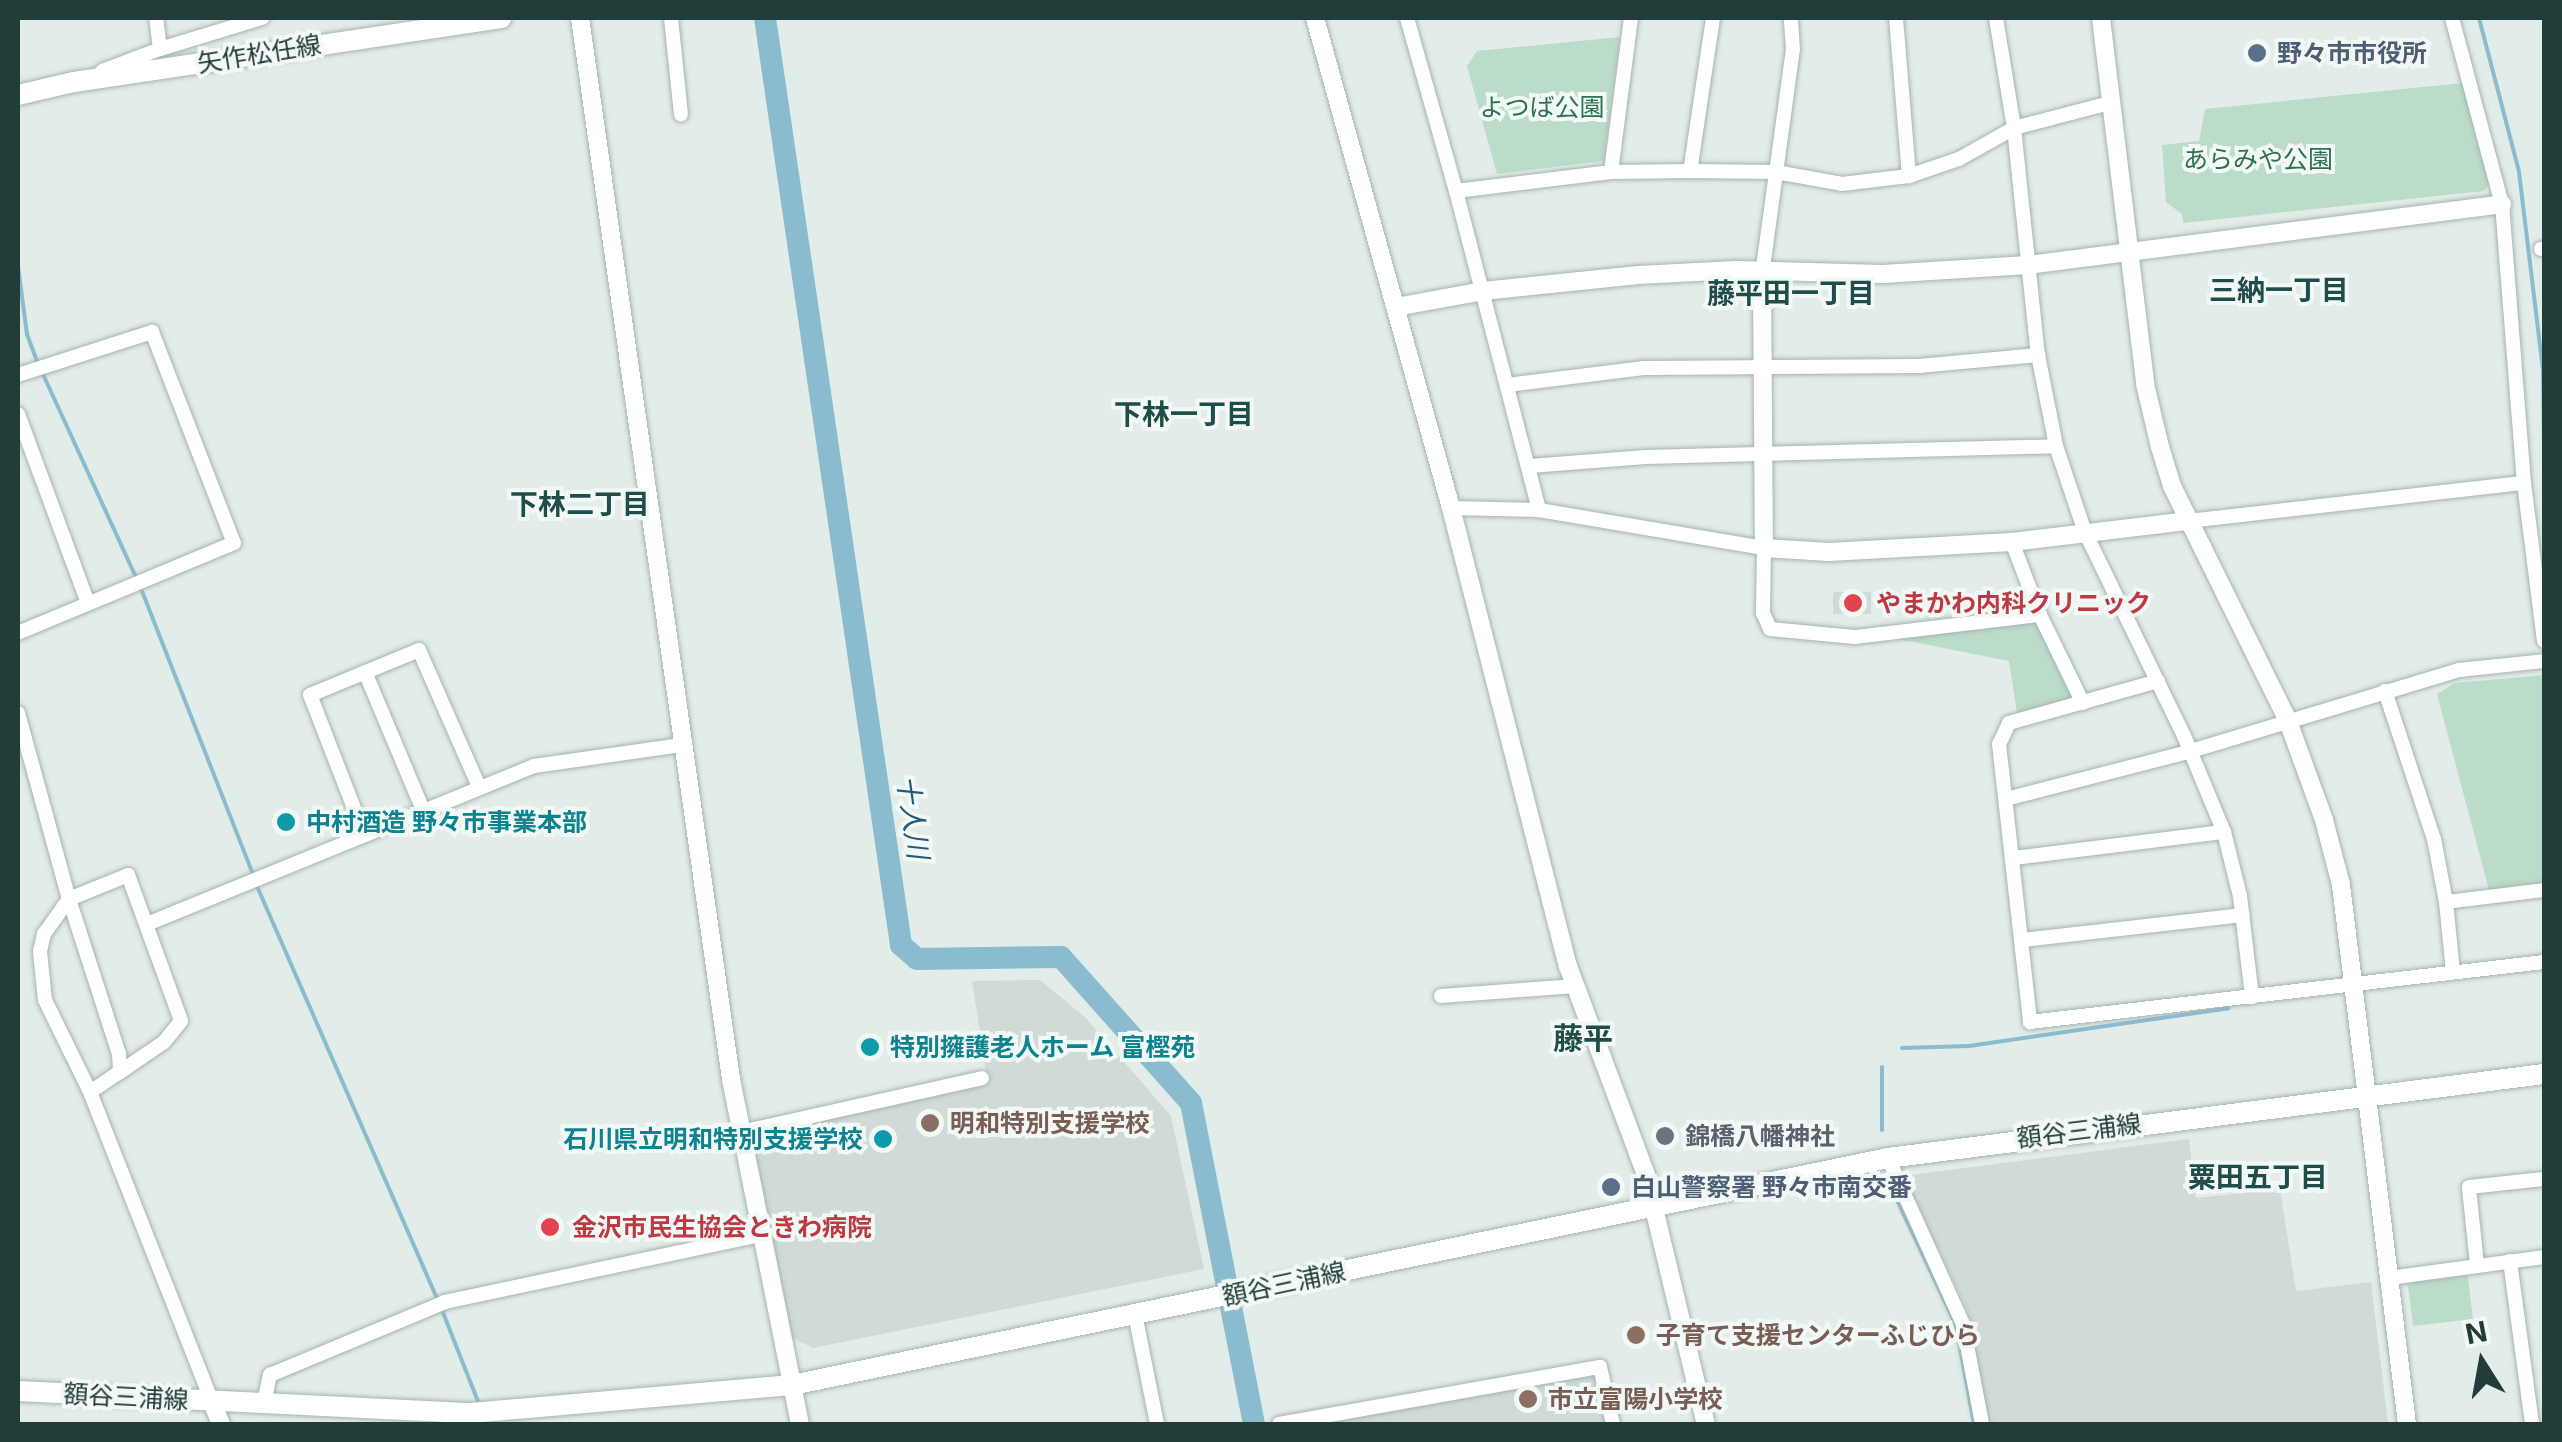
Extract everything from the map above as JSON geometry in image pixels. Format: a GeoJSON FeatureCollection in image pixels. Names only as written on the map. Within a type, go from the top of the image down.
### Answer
{"type":"FeatureCollection","features":[{"type":"Feature","properties":{"kind":"main road","name":"矢作松任線"},"geometry":{"type":"LineString","coordinates":[[18,95],[74,82],[501,18]]}},
{"type":"Feature","properties":{"kind":"main road","name":"額谷三浦線"},"geometry":{"type":"LineString","coordinates":[[18,1390],[471,1413],[792,1385],[1888,1158],[2368,1093],[2544,1074]]}},
{"type":"Feature","properties":{"kind":"street"},"geometry":{"type":"LineString","coordinates":[[156,18],[160,49]]}},
{"type":"Feature","properties":{"kind":"street"},"geometry":{"type":"LineString","coordinates":[[74,82],[160,49],[262,18]]}},
{"type":"Feature","properties":{"kind":"street"},"geometry":{"type":"LineString","coordinates":[[580,18],[682,746],[741,1132],[800,1424]]}},
{"type":"Feature","properties":{"kind":"street"},"geometry":{"type":"LineString","coordinates":[[671,18],[681,114]]}},
{"type":"Feature","properties":{"kind":"street"},"geometry":{"type":"LineString","coordinates":[[1315,18],[1451,508],[1576,986],[1655,1206],[1706,1424]]}},
{"type":"Feature","properties":{"kind":"street"},"geometry":{"type":"LineString","coordinates":[[1406,18],[1456,191],[1539,510]]}},
{"type":"Feature","properties":{"kind":"street"},"geometry":{"type":"LineString","coordinates":[[1611,172],[1631,18]]}},
{"type":"Feature","properties":{"kind":"street"},"geometry":{"type":"LineString","coordinates":[[1690,171],[1713,18]]}},
{"type":"Feature","properties":{"kind":"street"},"geometry":{"type":"LineString","coordinates":[[1791,18],[1793,50],[1762,275],[1763,613],[1770,629],[1855,637],[2040,615]]}},
{"type":"Feature","properties":{"kind":"street"},"geometry":{"type":"LineString","coordinates":[[1896,18],[1909,176]]}},
{"type":"Feature","properties":{"kind":"street"},"geometry":{"type":"LineString","coordinates":[[1996,18],[2014,128],[2038,355],[2056,446],[2084,532],[2158,681],[2224,832],[2243,915],[2252,996]]}},
{"type":"Feature","properties":{"kind":"street"},"geometry":{"type":"LineString","coordinates":[[2101,18],[2145,384],[2172,486],[2288,721],[2324,820],[2341,885],[2407,1424]]}},
{"type":"Feature","properties":{"kind":"street"},"geometry":{"type":"LineString","coordinates":[[2452,18],[2502,204],[2524,483],[2544,641]]}},
{"type":"Feature","properties":{"kind":"street"},"geometry":{"type":"LineString","coordinates":[[1456,191],[1611,172],[1776,172],[1842,184],[1909,176],[1960,159],[2014,128],[2110,102]]}},
{"type":"Feature","properties":{"kind":"street"},"geometry":{"type":"LineString","coordinates":[[1396,307],[1482,291],[1638,275],[1736,270],[1762,275],[1882,274],[2028,264],[2370,224],[2502,204]]}},
{"type":"Feature","properties":{"kind":"street"},"geometry":{"type":"LineString","coordinates":[[18,375],[152,332],[234,543],[18,633]]}},
{"type":"Feature","properties":{"kind":"street"},"geometry":{"type":"LineString","coordinates":[[1508,385],[1644,368],[1920,366],[2038,355]]}},
{"type":"Feature","properties":{"kind":"street"},"geometry":{"type":"LineString","coordinates":[[18,414],[88,604]]}},
{"type":"Feature","properties":{"kind":"street"},"geometry":{"type":"LineString","coordinates":[[1530,466],[1763,454],[2056,446]]}},
{"type":"Feature","properties":{"kind":"street"},"geometry":{"type":"LineString","coordinates":[[1451,508],[1539,510],[1764,548],[1829,552],[2012,542],[2524,483]]}},
{"type":"Feature","properties":{"kind":"street"},"geometry":{"type":"LineString","coordinates":[[2012,542],[2040,615],[2083,703]]}},
{"type":"Feature","properties":{"kind":"street"},"geometry":{"type":"LineString","coordinates":[[364,834],[310,695],[365,672],[419,650],[479,787]]}},
{"type":"Feature","properties":{"kind":"street"},"geometry":{"type":"LineString","coordinates":[[2006,799],[2190,752],[2459,670],[2544,661]]}},
{"type":"Feature","properties":{"kind":"street"},"geometry":{"type":"LineString","coordinates":[[365,672],[423,810]]}},
{"type":"Feature","properties":{"kind":"street"},"geometry":{"type":"LineString","coordinates":[[2158,681],[2009,723],[1999,744],[2030,1022],[2544,962]]}},
{"type":"Feature","properties":{"kind":"street"},"geometry":{"type":"LineString","coordinates":[[2385,691],[2434,839],[2453,972]]}},
{"type":"Feature","properties":{"kind":"street"},"geometry":{"type":"LineString","coordinates":[[18,713],[69,899],[120,1054],[120,1072]]}},
{"type":"Feature","properties":{"kind":"street"},"geometry":{"type":"LineString","coordinates":[[147,924],[534,766],[682,746]]}},
{"type":"Feature","properties":{"kind":"street"},"geometry":{"type":"LineString","coordinates":[[2014,858],[2224,832]]}},
{"type":"Feature","properties":{"kind":"street"},"geometry":{"type":"LineString","coordinates":[[90,1092],[164,1042],[181,1021],[128,875],[69,899],[44,934],[40,952],[45,1000],[90,1092],[221,1424]]}},
{"type":"Feature","properties":{"kind":"street"},"geometry":{"type":"LineString","coordinates":[[2446,902],[2544,890]]}},
{"type":"Feature","properties":{"kind":"street"},"geometry":{"type":"LineString","coordinates":[[2023,940],[2243,915]]}},
{"type":"Feature","properties":{"kind":"street"},"geometry":{"type":"LineString","coordinates":[[1440,996],[1576,986]]}},
{"type":"Feature","properties":{"kind":"street"},"geometry":{"type":"LineString","coordinates":[[741,1132],[982,1078]]}},
{"type":"Feature","properties":{"kind":"street"},"geometry":{"type":"LineString","coordinates":[[1888,1158],[1963,1324],[1982,1424]]}},
{"type":"Feature","properties":{"kind":"street"},"geometry":{"type":"LineString","coordinates":[[2477,1265],[2468,1188],[2544,1179]]}},
{"type":"Feature","properties":{"kind":"street"},"geometry":{"type":"LineString","coordinates":[[264,1403],[270,1375],[438,1305],[761,1235]]}},
{"type":"Feature","properties":{"kind":"street"},"geometry":{"type":"LineString","coordinates":[[2390,1278],[2544,1257]]}},
{"type":"Feature","properties":{"kind":"street"},"geometry":{"type":"LineString","coordinates":[[2510,1261],[2532,1424]]}},
{"type":"Feature","properties":{"kind":"street"},"geometry":{"type":"LineString","coordinates":[[1135,1314],[1158,1424]]}},
{"type":"Feature","properties":{"kind":"street"},"geometry":{"type":"LineString","coordinates":[[1278,1424],[1600,1367],[1613,1424]]}},
{"type":"Feature","properties":{"kind":"shaded area","name":"やまかわ内科クリニック"},"geometry":{"type":"Polygon","coordinates":[[[1833,592],[1871,592],[1871,614],[1833,614],[1833,592]]]}},
{"type":"Feature","properties":{"kind":"shaded area"},"geometry":{"type":"Polygon","coordinates":[[[1040,980],[1086,1018],[1171,1116],[1204,1269],[813,1348],[791,1337],[752,1136],[988,1084],[972,981],[1040,980]]]}},
{"type":"Feature","properties":{"kind":"shaded area"},"geometry":{"type":"Polygon","coordinates":[[[2189,1139],[2196,1198],[2280,1189],[2296,1291],[2371,1282],[2388,1424],[1989,1424],[1967,1309],[1907,1184],[1910,1175],[2189,1139]]]}},
{"type":"Feature","properties":{"kind":"shaded area","name":"市立富陽小学校"},"geometry":{"type":"Polygon","coordinates":[[[1596,1373],[1607,1424],[1313,1424],[1596,1373]]]}},
{"type":"Feature","properties":{"kind":"green space","name":"よつば公園"},"geometry":{"type":"Polygon","coordinates":[[[1620,37],[1604,161],[1497,174],[1467,66],[1477,51],[1620,37]]]}},
{"type":"Feature","properties":{"kind":"green space","name":"あらみや公園"},"geometry":{"type":"Polygon","coordinates":[[[2463,83],[2490,182],[2484,191],[2183,223],[2182,214],[2166,202],[2162,145],[2199,141],[2205,109],[2463,83]]]}},
{"type":"Feature","properties":{"kind":"green space"},"geometry":{"type":"Polygon","coordinates":[[[2037,620],[2074,698],[2017,713],[2009,661],[1889,637],[2037,620]]]}},
{"type":"Feature","properties":{"kind":"green space"},"geometry":{"type":"Polygon","coordinates":[[[2544,675],[2544,883],[2489,890],[2437,694],[2455,683],[2544,675]]]}},
{"type":"Feature","properties":{"kind":"green space"},"geometry":{"type":"Polygon","coordinates":[[[2467,1271],[2473,1319],[2413,1326],[2408,1285],[2414,1278],[2467,1271]]]}},
{"type":"Feature","properties":{"kind":"waterway","name":"十人川"},"geometry":{"type":"LineString","coordinates":[[765,18],[901,945],[917,959],[1061,957],[1191,1103],[1254,1424]]}},
{"type":"Feature","properties":{"kind":"waterway"},"geometry":{"type":"LineString","coordinates":[[2479,18],[2519,172],[2543,369],[2544,442]]}},
{"type":"Feature","properties":{"kind":"waterway"},"geometry":{"type":"LineString","coordinates":[[18,266],[27,334],[38,364]]}},
{"type":"Feature","properties":{"kind":"waterway"},"geometry":{"type":"LineString","coordinates":[[42,372],[136,577]]}},
{"type":"Feature","properties":{"kind":"waterway"},"geometry":{"type":"LineString","coordinates":[[140,586],[253,875]]}},
{"type":"Feature","properties":{"kind":"waterway"},"geometry":{"type":"LineString","coordinates":[[256,884],[438,1301]]}},
{"type":"Feature","properties":{"kind":"waterway"},"geometry":{"type":"LineString","coordinates":[[1902,1048],[1969,1046],[2228,1008]]}},
{"type":"Feature","properties":{"kind":"waterway"},"geometry":{"type":"LineString","coordinates":[[1882,1067],[1882,1130]]}},
{"type":"Feature","properties":{"kind":"waterway"},"geometry":{"type":"LineString","coordinates":[[1887,1179],[1956,1325],[1974,1424]]}},
{"type":"Feature","properties":{"kind":"waterway"},"geometry":{"type":"LineString","coordinates":[[442,1310],[479,1404]]}},
{"type":"Feature","properties":{"kind":"place","name":"野々市市役所"},"geometry":{"type":"Point","coordinates":[2257,53]}},
{"type":"Feature","properties":{"kind":"place","name":"やまかわ内科クリニック"},"geometry":{"type":"Point","coordinates":[1853,603]}},
{"type":"Feature","properties":{"kind":"place","name":"中村酒造 野々市事業本部"},"geometry":{"type":"Point","coordinates":[286,822]}},
{"type":"Feature","properties":{"kind":"place","name":"特別擁護老人ホーム 富樫苑"},"geometry":{"type":"Point","coordinates":[870,1047]}},
{"type":"Feature","properties":{"kind":"place","name":"明和特別支援学校"},"geometry":{"type":"Point","coordinates":[930,1123]}},
{"type":"Feature","properties":{"kind":"place","name":"錦橋八幡神社"},"geometry":{"type":"Point","coordinates":[1665,1136]}},
{"type":"Feature","properties":{"kind":"place","name":"石川県立明和特別支援学校"},"geometry":{"type":"Point","coordinates":[883,1139]}},
{"type":"Feature","properties":{"kind":"place","name":"白山警察署 野々市南交番"},"geometry":{"type":"Point","coordinates":[1611,1187]}},
{"type":"Feature","properties":{"kind":"place","name":"金沢市民生協会ときわ病院"},"geometry":{"type":"Point","coordinates":[550,1227]}},
{"type":"Feature","properties":{"kind":"place","name":"子育て支援センターふじひら"},"geometry":{"type":"Point","coordinates":[1636,1335]}},
{"type":"Feature","properties":{"kind":"place","name":"市立富陽小学校"},"geometry":{"type":"Point","coordinates":[1528,1399]}},
{"type":"Feature","properties":{"kind":"district","name":"三納一丁目"},"geometry":{"type":"Point","coordinates":[2279,290]}},
{"type":"Feature","properties":{"kind":"district","name":"藤平田一丁目"},"geometry":{"type":"Point","coordinates":[1791,293]}},
{"type":"Feature","properties":{"kind":"district","name":"下林一丁目"},"geometry":{"type":"Point","coordinates":[1184,414]}},
{"type":"Feature","properties":{"kind":"district","name":"下林二丁目"},"geometry":{"type":"Point","coordinates":[580,504]}},
{"type":"Feature","properties":{"kind":"district","name":"藤平"},"geometry":{"type":"Point","coordinates":[1583,1038]}},
{"type":"Feature","properties":{"kind":"district","name":"粟田五丁目"},"geometry":{"type":"Point","coordinates":[2258,1177]}}]}
